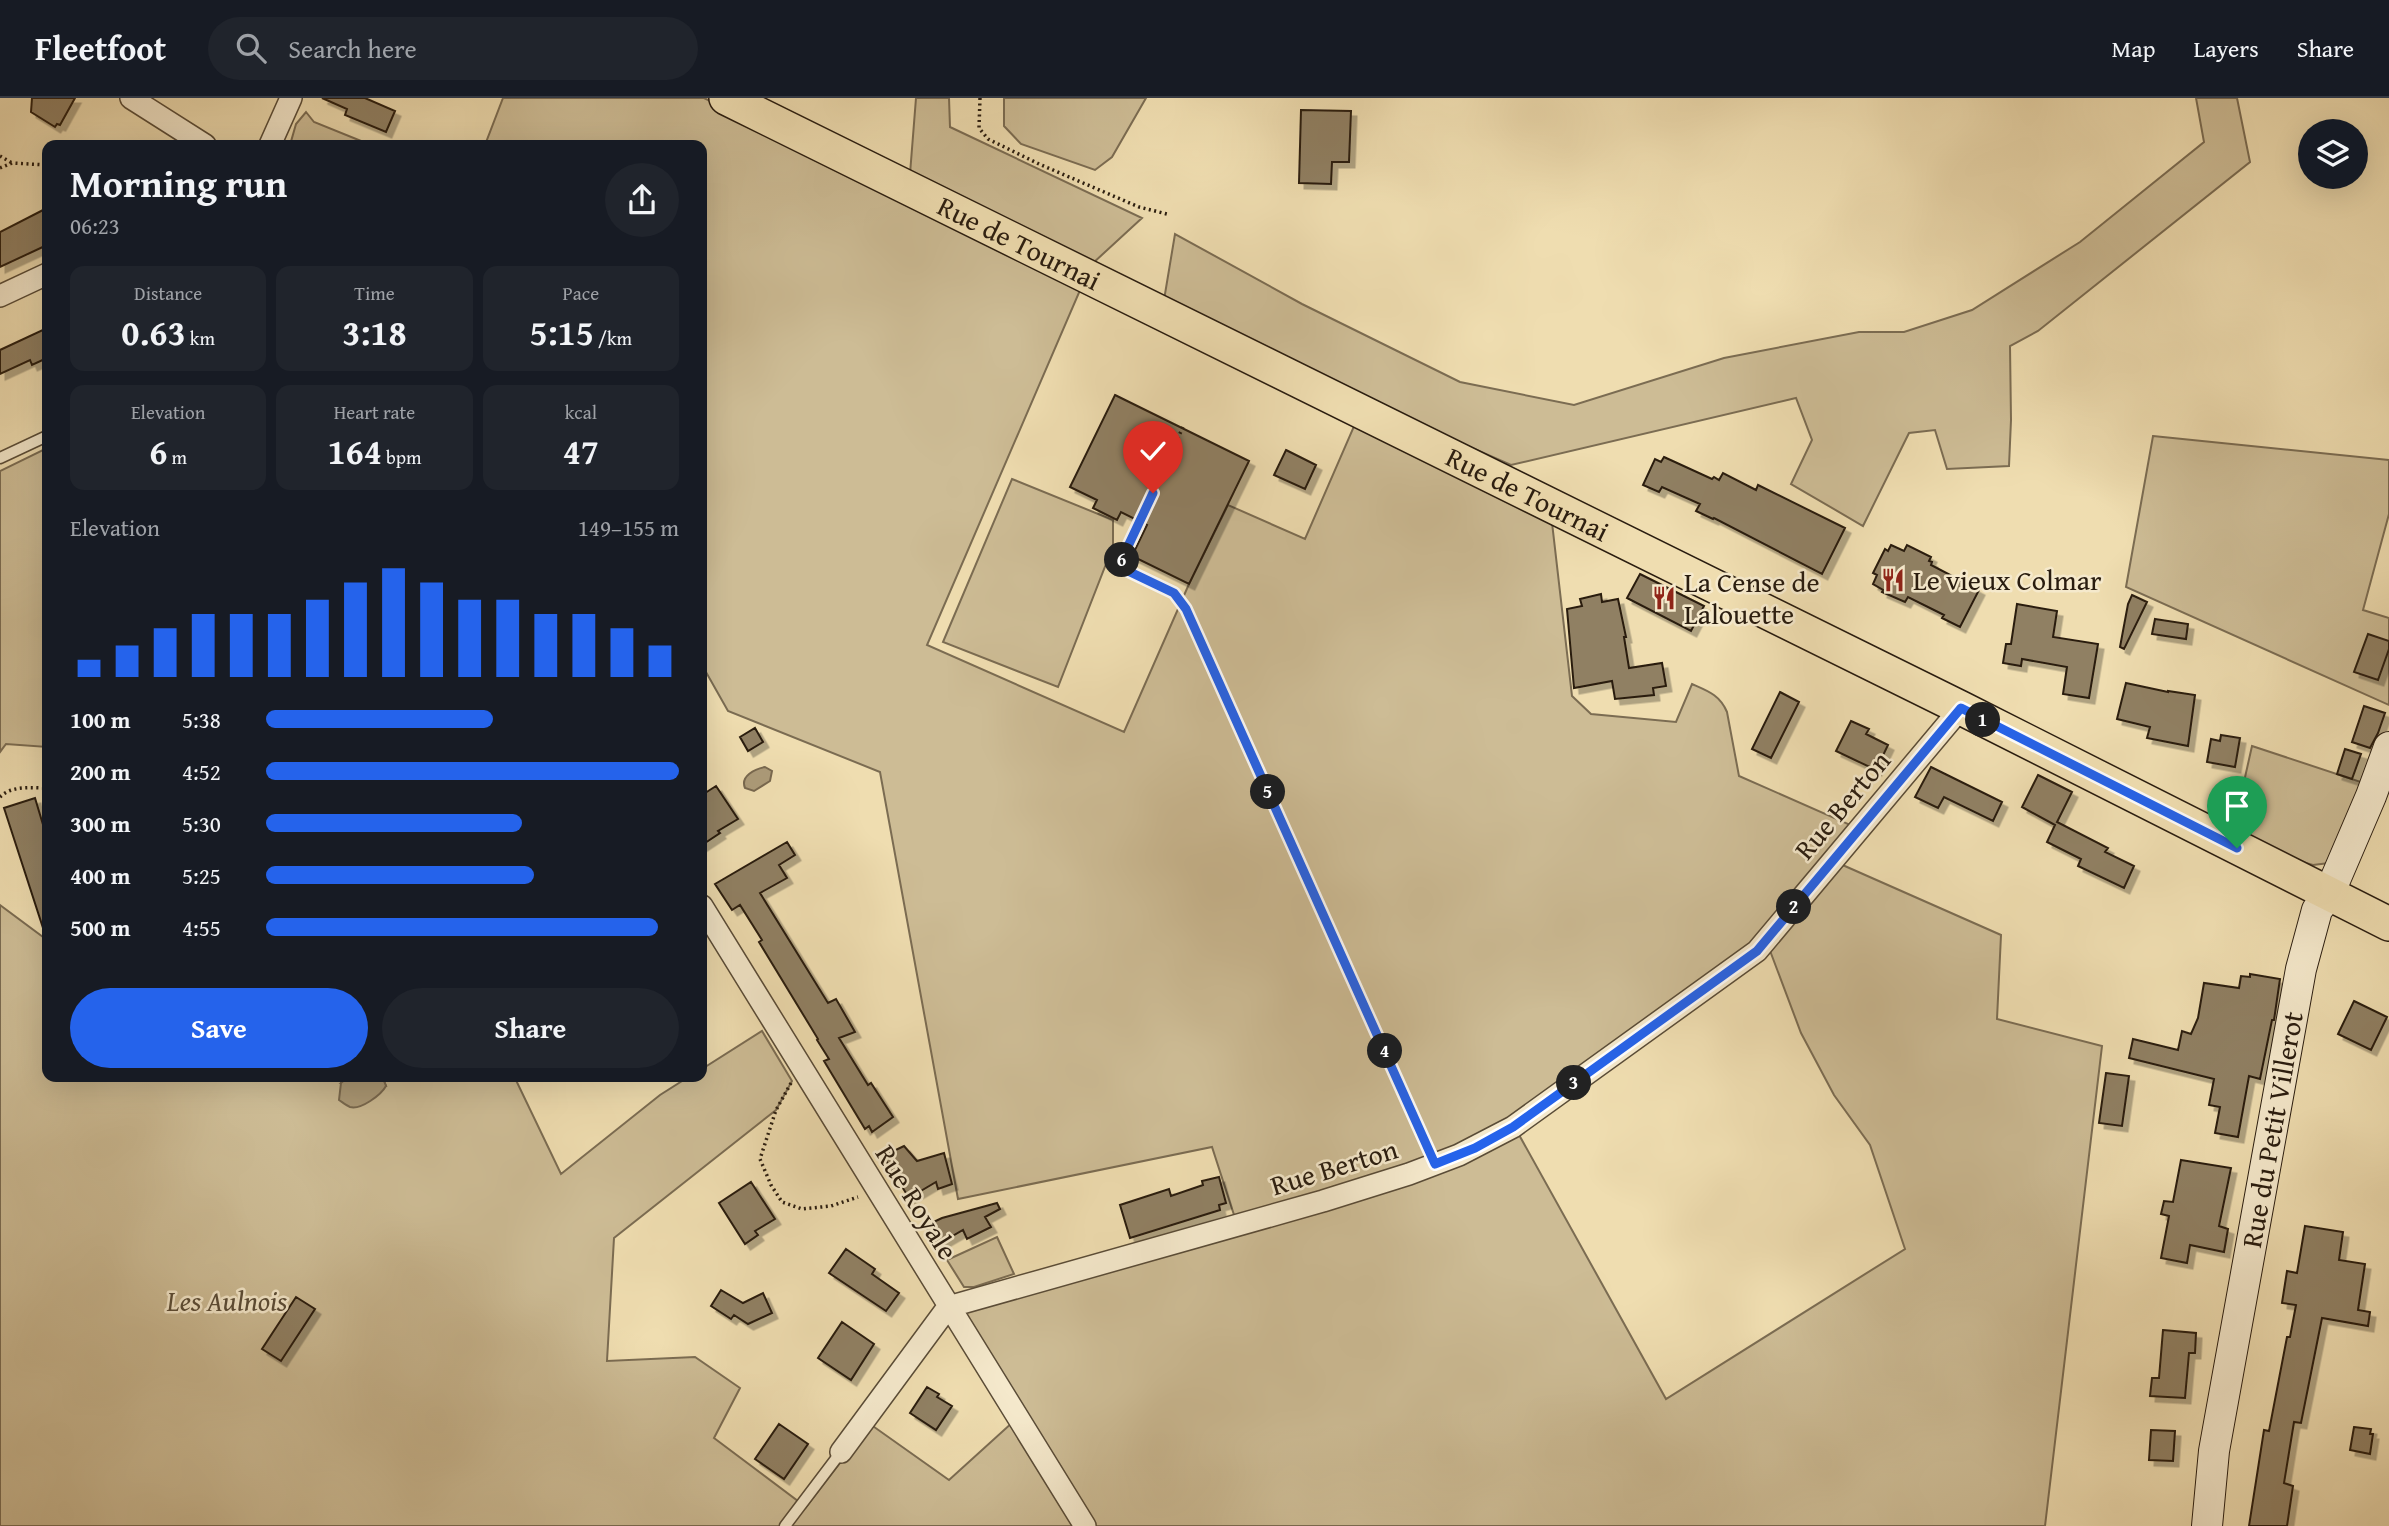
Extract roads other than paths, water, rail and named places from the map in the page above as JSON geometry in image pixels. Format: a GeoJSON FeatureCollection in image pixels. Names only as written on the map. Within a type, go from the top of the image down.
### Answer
{"type":"FeatureCollection","features":[{"type":"Feature","properties":{"kind":"main road","name":"Rue de Tournai"},"geometry":{"type":"LineString","coordinates":[[726,98],[1961,708],[2389,924]]}},
{"type":"Feature","properties":{"kind":"street"},"geometry":{"type":"LineString","coordinates":[[131,98],[197,140]]}},
{"type":"Feature","properties":{"kind":"street"},"geometry":{"type":"LineString","coordinates":[[272,140],[291,98]]}},
{"type":"Feature","properties":{"kind":"street"},"geometry":{"type":"LineString","coordinates":[[0,296],[42,276]]}},
{"type":"Feature","properties":{"kind":"street","name":"Rue Berton"},"geometry":{"type":"LineString","coordinates":[[948,1307],[1323,1201],[1435,1164],[1475,1148],[1513,1127],[1757,951],[1961,708]]}},
{"type":"Feature","properties":{"kind":"street","name":"Rue du Petit Villerot"},"geometry":{"type":"LineString","coordinates":[[2207,1526],[2214,1451],[2301,969],[2317,910],[2329,894],[2389,747]]}},
{"type":"Feature","properties":{"kind":"street","name":"Rue Royale"},"geometry":{"type":"LineString","coordinates":[[707,914],[1085,1526]]}},
{"type":"Feature","properties":{"kind":"street"},"geometry":{"type":"LineString","coordinates":[[841,1452],[948,1307]]}},
{"type":"Feature","properties":{"kind":"lane"},"geometry":{"type":"LineString","coordinates":[[0,458],[42,438]]}},
{"type":"Feature","properties":{"kind":"lane"},"geometry":{"type":"LineString","coordinates":[[785,1526],[841,1452]]}},
{"type":"Feature","properties":{"kind":"place","name":"Le vieux Colmar"},"geometry":{"type":"Point","coordinates":[1893,580]}},
{"type":"Feature","properties":{"kind":"place","name":"La Cense de Lalouette"},"geometry":{"type":"Point","coordinates":[1664,598]}},
{"type":"Feature","properties":{"kind":"park label","name":"Les Aulnois"},"geometry":{"type":"Point","coordinates":[227,1301]}}]}
